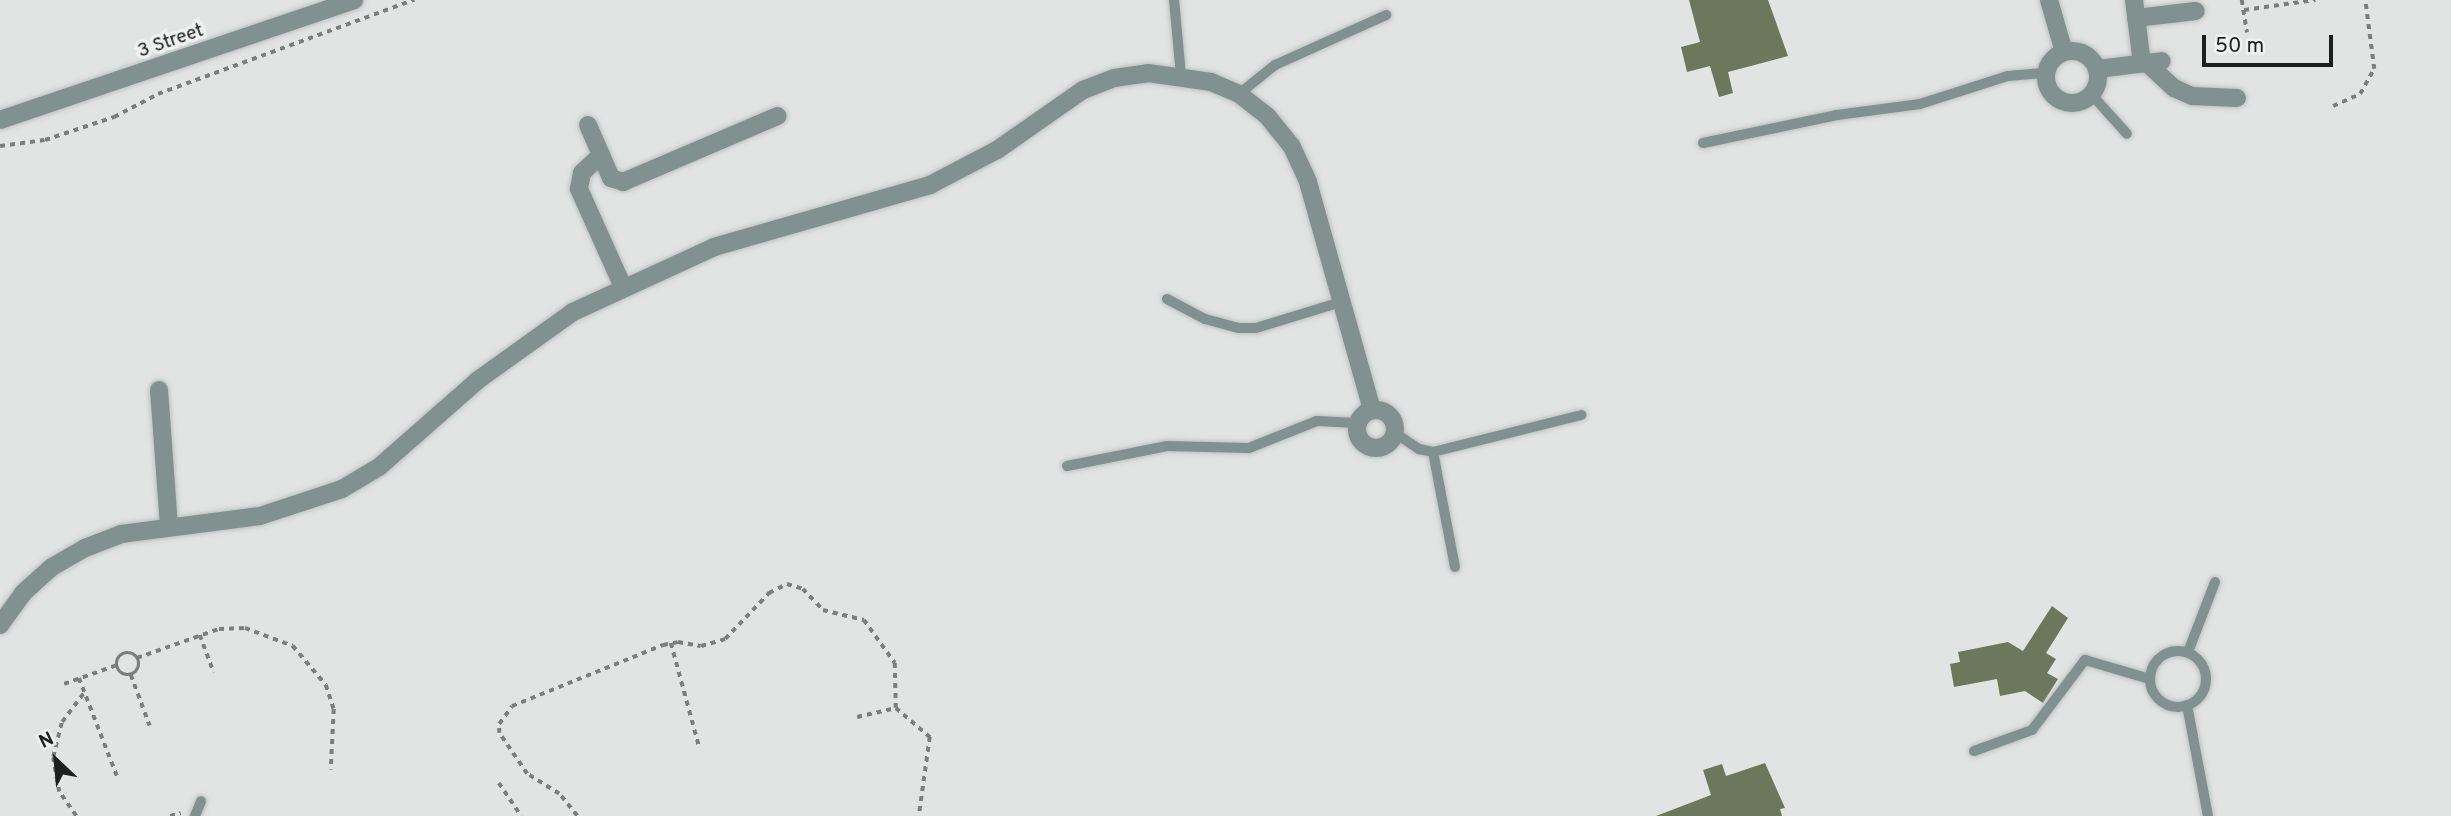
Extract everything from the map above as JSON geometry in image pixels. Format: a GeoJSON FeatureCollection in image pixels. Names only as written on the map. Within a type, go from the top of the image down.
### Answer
{"type":"FeatureCollection","features":[{"type":"Feature","properties":{"kind":"street","name":"3 Street"},"geometry":{"type":"LineString","coordinates":[[0,120],[332,4],[354,0]]}},
{"type":"Feature","properties":{"kind":"street"},"geometry":{"type":"LineString","coordinates":[[2049,0],[2064,52]]}},
{"type":"Feature","properties":{"kind":"street"},"geometry":{"type":"LineString","coordinates":[[2134,0],[2136,18],[2150,62],[2167,82],[2192,96],[2237,98]]}},
{"type":"Feature","properties":{"kind":"street"},"geometry":{"type":"LineString","coordinates":[[2136,18],[2196,11]]}},
{"type":"Feature","properties":{"kind":"street"},"geometry":{"type":"LineString","coordinates":[[2064,52],[2085,53],[2098,69],[2098,83],[2092,94],[2079,102],[2058,99],[2048,88],[2046,73],[2052,60],[2064,52]]}},
{"type":"Feature","properties":{"kind":"street"},"geometry":{"type":"LineString","coordinates":[[2098,69],[2150,62]]}},
{"type":"Feature","properties":{"kind":"street"},"geometry":{"type":"LineString","coordinates":[[0,625],[42,576],[85,548],[121,534],[260,516],[342,489],[387,460],[524,344],[623,287],[726,243],[930,185],[997,150],[1083,90],[1126,76],[1181,75],[1239,94],[1268,117],[1292,147],[1308,182],[1372,410]]}},
{"type":"Feature","properties":{"kind":"street"},"geometry":{"type":"LineString","coordinates":[[588,125],[611,178],[623,182],[778,116]]}},
{"type":"Feature","properties":{"kind":"street"},"geometry":{"type":"LineString","coordinates":[[601,155],[582,173],[579,189],[623,287]]}},
{"type":"Feature","properties":{"kind":"street"},"geometry":{"type":"LineString","coordinates":[[159,390],[169,527]]}},
{"type":"Feature","properties":{"kind":"street"},"geometry":{"type":"LineString","coordinates":[[1372,410],[1390,415],[1395,433],[1388,444],[1370,448],[1357,435],[1357,422],[1372,410]]}},
{"type":"Feature","properties":{"kind":"lane"},"geometry":{"type":"LineString","coordinates":[[1174,0],[1181,75]]}},
{"type":"Feature","properties":{"kind":"lane"},"geometry":{"type":"LineString","coordinates":[[1239,94],[1275,65],[1386,15]]}},
{"type":"Feature","properties":{"kind":"lane"},"geometry":{"type":"LineString","coordinates":[[1703,143],[1837,115],[1920,104],[2000,78],[2046,73]]}},
{"type":"Feature","properties":{"kind":"lane"},"geometry":{"type":"LineString","coordinates":[[2092,94],[2127,134]]}},
{"type":"Feature","properties":{"kind":"lane"},"geometry":{"type":"LineString","coordinates":[[1167,299],[1213,322],[1239,328],[1256,328],[1341,302]]}},
{"type":"Feature","properties":{"kind":"lane"},"geometry":{"type":"LineString","coordinates":[[1395,433],[1419,449],[1433,452],[1581,415]]}},
{"type":"Feature","properties":{"kind":"lane"},"geometry":{"type":"LineString","coordinates":[[1067,466],[1167,446],[1249,448],[1317,421],[1357,422]]}},
{"type":"Feature","properties":{"kind":"lane"},"geometry":{"type":"LineString","coordinates":[[1433,452],[1455,566]]}},
{"type":"Feature","properties":{"kind":"lane"},"geometry":{"type":"LineString","coordinates":[[2188,652],[2215,582]]}},
{"type":"Feature","properties":{"kind":"lane"},"geometry":{"type":"LineString","coordinates":[[2188,652],[2200,661],[2206,675],[2200,697],[2187,705],[2172,706],[2159,699],[2150,679],[2154,664],[2166,654],[2188,652]]}},
{"type":"Feature","properties":{"kind":"lane"},"geometry":{"type":"LineString","coordinates":[[1974,751],[2032,730],[2085,660],[2150,679]]}},
{"type":"Feature","properties":{"kind":"lane"},"geometry":{"type":"LineString","coordinates":[[2187,705],[2208,816]]}},
{"type":"Feature","properties":{"kind":"lane"},"geometry":{"type":"LineString","coordinates":[[195,816],[201,801]]}},
{"type":"Feature","properties":{"kind":"path"},"geometry":{"type":"LineString","coordinates":[[0,146],[45,140],[114,117],[158,94],[414,0]]}},
{"type":"Feature","properties":{"kind":"path"},"geometry":{"type":"LineString","coordinates":[[2242,0],[2247,33]]}},
{"type":"Feature","properties":{"kind":"path"},"geometry":{"type":"LineString","coordinates":[[2244,10],[2315,0]]}},
{"type":"Feature","properties":{"kind":"path"},"geometry":{"type":"LineString","coordinates":[[2333,106],[2360,94],[2374,69],[2365,0]]}},
{"type":"Feature","properties":{"kind":"path"},"geometry":{"type":"LineString","coordinates":[[577,816],[559,794],[527,774],[499,733],[499,724],[523,698],[671,643],[701,646],[725,639],[769,593],[795,585],[823,610],[864,620],[895,663],[896,708],[930,737],[919,816]]}},
{"type":"Feature","properties":{"kind":"path"},"geometry":{"type":"LineString","coordinates":[[64,684],[117,665],[122,654],[136,658],[200,635],[245,628],[270,634],[312,663],[334,709],[331,770]]}},
{"type":"Feature","properties":{"kind":"path"},"geometry":{"type":"LineString","coordinates":[[200,635],[214,673]]}},
{"type":"Feature","properties":{"kind":"path"},"geometry":{"type":"LineString","coordinates":[[671,643],[699,747]]}},
{"type":"Feature","properties":{"kind":"path"},"geometry":{"type":"LineString","coordinates":[[117,665],[123,674],[131,675],[137,670],[136,658]]}},
{"type":"Feature","properties":{"kind":"path"},"geometry":{"type":"LineString","coordinates":[[131,675],[150,726]]}},
{"type":"Feature","properties":{"kind":"path"},"geometry":{"type":"LineString","coordinates":[[79,678],[117,776]]}},
{"type":"Feature","properties":{"kind":"path"},"geometry":{"type":"LineString","coordinates":[[76,816],[59,792],[53,757],[62,722],[85,692]]}},
{"type":"Feature","properties":{"kind":"path"},"geometry":{"type":"LineString","coordinates":[[857,717],[896,708]]}},
{"type":"Feature","properties":{"kind":"path"},"geometry":{"type":"LineString","coordinates":[[499,783],[521,816]]}},
{"type":"Feature","properties":{"kind":"building"},"geometry":{"type":"Polygon","coordinates":[[[1689,0],[1768,0],[1788,56],[1728,72],[1733,93],[1719,97],[1710,66],[1687,72],[1681,47],[1700,42],[1689,0]]]}},
{"type":"Feature","properties":{"kind":"building"},"geometry":{"type":"Polygon","coordinates":[[[2052,606],[2068,618],[2046,653],[2056,659],[2047,673],[2058,679],[2043,703],[2025,691],[2000,696],[1997,679],[1954,687],[1950,664],[1960,662],[1958,652],[2008,642],[2023,651],[2052,606]]]}},
{"type":"Feature","properties":{"kind":"building"},"geometry":{"type":"Polygon","coordinates":[[[1765,763],[1785,808],[1780,809],[1782,816],[1656,816],[1711,795],[1703,770],[1722,764],[1726,776],[1765,763]]]}}]}
